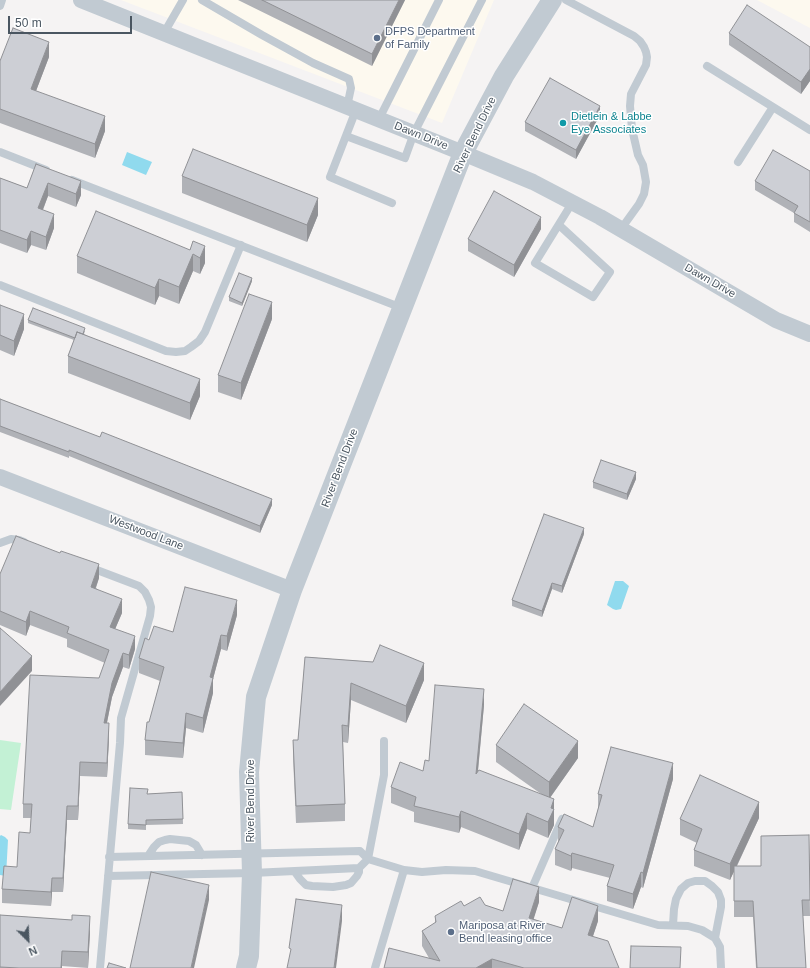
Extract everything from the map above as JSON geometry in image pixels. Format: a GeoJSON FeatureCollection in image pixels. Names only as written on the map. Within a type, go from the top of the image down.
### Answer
{"type":"FeatureCollection","features":[{"type":"Feature","properties":{"kind":"street","name":"Dawn Drive"},"geometry":{"type":"LineString","coordinates":[[81,0],[533,182],[621,230],[776,320],[810,334]]}},
{"type":"Feature","properties":{"kind":"street","name":"River Bend Drive"},"geometry":{"type":"LineString","coordinates":[[246,968],[249,956],[252,873],[249,772],[256,697],[292,590],[463,153],[504,76],[552,0]]}},
{"type":"Feature","properties":{"kind":"street","name":"Westwood Lane"},"geometry":{"type":"LineString","coordinates":[[0,476],[292,590]]}},
{"type":"Feature","properties":{"kind":"lane"},"geometry":{"type":"LineString","coordinates":[[0,6],[2,0]]}},
{"type":"Feature","properties":{"kind":"lane"},"geometry":{"type":"LineString","coordinates":[[164,33],[183,0]]}},
{"type":"Feature","properties":{"kind":"lane"},"geometry":{"type":"LineString","coordinates":[[202,0],[313,63],[349,79],[352,108],[346,136],[330,177],[392,203]]}},
{"type":"Feature","properties":{"kind":"lane"},"geometry":{"type":"LineString","coordinates":[[379,119],[439,0]]}},
{"type":"Feature","properties":{"kind":"lane"},"geometry":{"type":"LineString","coordinates":[[346,136],[405,158],[414,133],[482,0]]}},
{"type":"Feature","properties":{"kind":"lane"},"geometry":{"type":"LineString","coordinates":[[566,0],[634,36],[640,41],[646,52],[646,65],[631,94],[630,106],[632,129],[638,155],[643,165],[646,182],[644,194],[639,204],[621,230]]}},
{"type":"Feature","properties":{"kind":"lane"},"geometry":{"type":"LineString","coordinates":[[707,66],[810,130]]}},
{"type":"Feature","properties":{"kind":"lane"},"geometry":{"type":"LineString","coordinates":[[738,162],[772,107]]}},
{"type":"Feature","properties":{"kind":"lane"},"geometry":{"type":"LineString","coordinates":[[0,152],[51,172]]}},
{"type":"Feature","properties":{"kind":"lane"},"geometry":{"type":"LineString","coordinates":[[66,178],[403,308]]}},
{"type":"Feature","properties":{"kind":"lane"},"geometry":{"type":"LineString","coordinates":[[559,225],[610,272],[593,297],[535,262],[572,203]]}},
{"type":"Feature","properties":{"kind":"lane"},"geometry":{"type":"LineString","coordinates":[[0,285],[166,351],[185,351],[199,341],[206,332],[241,246]]}},
{"type":"Feature","properties":{"kind":"lane"},"geometry":{"type":"LineString","coordinates":[[0,542],[11,539],[20,540],[34,546]]}},
{"type":"Feature","properties":{"kind":"lane"},"geometry":{"type":"LineString","coordinates":[[79,563],[139,586],[147,596],[151,607],[150,616],[121,718],[100,968]]}},
{"type":"Feature","properties":{"kind":"lane"},"geometry":{"type":"LineString","coordinates":[[295,872],[306,885],[312,886],[333,887],[346,885],[351,883],[357,876],[359,868],[368,859],[384,775],[384,741]]}},
{"type":"Feature","properties":{"kind":"lane"},"geometry":{"type":"LineString","coordinates":[[532,888],[562,819]]}},
{"type":"Feature","properties":{"kind":"lane"},"geometry":{"type":"LineString","coordinates":[[148,856],[159,842],[170,839],[189,841],[196,845],[202,855]]}},
{"type":"Feature","properties":{"kind":"lane"},"geometry":{"type":"LineString","coordinates":[[109,856],[360,851],[368,859],[404,870],[422,872],[446,870],[475,871],[658,924],[688,926],[702,930],[715,938],[720,947],[721,968]]}},
{"type":"Feature","properties":{"kind":"lane"},"geometry":{"type":"LineString","coordinates":[[108,876],[295,872],[359,868]]}},
{"type":"Feature","properties":{"kind":"lane"},"geometry":{"type":"LineString","coordinates":[[375,968],[404,870]]}},
{"type":"Feature","properties":{"kind":"lane"},"geometry":{"type":"LineString","coordinates":[[673,925],[676,898],[681,889],[688,883],[704,881],[718,892],[721,900],[715,938]]}},
{"type":"Feature","properties":{"kind":"shaded area"},"geometry":{"type":"Polygon","coordinates":[[[121,0],[494,0],[442,123],[121,0]]]}},
{"type":"Feature","properties":{"kind":"shaded area"},"geometry":{"type":"Polygon","coordinates":[[[757,0],[810,0],[810,28],[757,0]]]}},
{"type":"Feature","properties":{"kind":"green space"},"geometry":{"type":"Polygon","coordinates":[[[0,740],[21,743],[11,810],[0,809],[0,740]]]}},
{"type":"Feature","properties":{"kind":"water"},"geometry":{"type":"Polygon","coordinates":[[[127,152],[152,162],[146,175],[122,165],[127,152]]]}},
{"type":"Feature","properties":{"kind":"water"},"geometry":{"type":"Polygon","coordinates":[[[615,581],[623,581],[629,586],[621,609],[616,610],[607,605],[615,581]]]}},
{"type":"Feature","properties":{"kind":"water"},"geometry":{"type":"Polygon","coordinates":[[[1,835],[8,840],[6,876],[0,875],[1,835]]]}},
{"type":"Feature","properties":{"kind":"building"},"geometry":{"type":"Polygon","coordinates":[[[262,0],[399,0],[372,54],[262,0]]]}},
{"type":"Feature","properties":{"kind":"building"},"geometry":{"type":"Polygon","coordinates":[[[747,5],[810,47],[810,69],[801,82],[729,33],[747,5]]]}},
{"type":"Feature","properties":{"kind":"building"},"geometry":{"type":"Polygon","coordinates":[[[13,28],[49,42],[31,89],[105,116],[95,144],[0,109],[0,61],[13,28]]]}},
{"type":"Feature","properties":{"kind":"building","name":"Dietlein & Labbe Eye Associates"},"geometry":{"type":"Polygon","coordinates":[[[550,78],[600,106],[576,150],[525,122],[550,78]]]}},
{"type":"Feature","properties":{"kind":"building"},"geometry":{"type":"Polygon","coordinates":[[[193,149],[318,198],[307,225],[182,176],[193,149]]]}},
{"type":"Feature","properties":{"kind":"building"},"geometry":{"type":"Polygon","coordinates":[[[773,150],[810,171],[810,222],[794,213],[798,206],[755,181],[773,150]]]}},
{"type":"Feature","properties":{"kind":"building"},"geometry":{"type":"Polygon","coordinates":[[[36,164],[81,181],[76,194],[48,183],[38,208],[54,214],[46,237],[31,231],[27,240],[0,230],[0,178],[27,188],[36,164]]]}},
{"type":"Feature","properties":{"kind":"building"},"geometry":{"type":"Polygon","coordinates":[[[494,191],[541,217],[514,265],[468,239],[494,191]]]}},
{"type":"Feature","properties":{"kind":"building"},"geometry":{"type":"Polygon","coordinates":[[[96,211],[190,250],[193,241],[205,246],[200,258],[193,254],[179,287],[159,279],[155,288],[77,256],[96,211]]]}},
{"type":"Feature","properties":{"kind":"building"},"geometry":{"type":"Polygon","coordinates":[[[239,273],[252,278],[242,303],[229,297],[239,273]]]}},
{"type":"Feature","properties":{"kind":"building"},"geometry":{"type":"Polygon","coordinates":[[[249,294],[272,302],[241,383],[218,375],[249,294]]]}},
{"type":"Feature","properties":{"kind":"building"},"geometry":{"type":"Polygon","coordinates":[[[0,305],[24,314],[14,341],[0,335],[0,305]]]}},
{"type":"Feature","properties":{"kind":"building"},"geometry":{"type":"Polygon","coordinates":[[[33,308],[85,328],[83,334],[77,332],[75,338],[28,320],[33,308]]]}},
{"type":"Feature","properties":{"kind":"building"},"geometry":{"type":"Polygon","coordinates":[[[77,332],[200,379],[190,403],[68,356],[77,332]]]}},
{"type":"Feature","properties":{"kind":"building"},"geometry":{"type":"Polygon","coordinates":[[[0,399],[100,437],[102,432],[272,499],[260,526],[69,450],[69,452],[0,426],[0,399]]]}},
{"type":"Feature","properties":{"kind":"building"},"geometry":{"type":"Polygon","coordinates":[[[601,460],[636,472],[627,494],[593,482],[601,460]]]}},
{"type":"Feature","properties":{"kind":"building"},"geometry":{"type":"Polygon","coordinates":[[[544,514],[584,528],[562,586],[552,583],[542,611],[512,600],[544,514]]]}},
{"type":"Feature","properties":{"kind":"building"},"geometry":{"type":"Polygon","coordinates":[[[16,536],[60,553],[61,551],[99,564],[91,587],[122,599],[110,627],[135,636],[129,655],[123,653],[112,683],[104,723],[109,723],[107,763],[80,762],[78,806],[67,806],[63,878],[52,878],[51,892],[2,889],[4,866],[17,867],[19,832],[30,833],[32,804],[23,804],[30,675],[99,678],[109,650],[67,633],[69,627],[30,611],[26,622],[0,611],[0,574],[16,536]]]}},
{"type":"Feature","properties":{"kind":"building"},"geometry":{"type":"Polygon","coordinates":[[[185,587],[237,600],[227,636],[221,635],[210,677],[213,678],[203,718],[186,713],[183,743],[145,740],[147,722],[149,722],[164,667],[139,658],[145,638],[149,640],[154,626],[173,632],[185,587]]]}},
{"type":"Feature","properties":{"kind":"building"},"geometry":{"type":"Polygon","coordinates":[[[0,628],[32,656],[0,692],[0,628]]]}},
{"type":"Feature","properties":{"kind":"building"},"geometry":{"type":"Polygon","coordinates":[[[380,645],[424,663],[406,706],[351,683],[348,726],[342,725],[345,804],[296,806],[293,740],[298,740],[305,657],[373,662],[380,645]]]}},
{"type":"Feature","properties":{"kind":"building"},"geometry":{"type":"Polygon","coordinates":[[[435,685],[484,689],[476,774],[479,770],[554,799],[551,808],[554,809],[548,822],[527,813],[519,834],[461,811],[459,817],[414,806],[416,797],[391,787],[400,762],[423,771],[425,760],[429,761],[435,685]]]}},
{"type":"Feature","properties":{"kind":"building"},"geometry":{"type":"Polygon","coordinates":[[[524,704],[578,741],[549,782],[496,745],[524,704]]]}},
{"type":"Feature","properties":{"kind":"building"},"geometry":{"type":"Polygon","coordinates":[[[611,747],[673,763],[643,873],[641,872],[633,894],[607,886],[614,865],[572,853],[571,856],[555,849],[564,830],[558,827],[564,814],[593,827],[602,795],[598,794],[611,747]]]}},
{"type":"Feature","properties":{"kind":"building"},"geometry":{"type":"Polygon","coordinates":[[[700,775],[759,802],[730,864],[694,850],[702,829],[680,819],[700,775]]]}},
{"type":"Feature","properties":{"kind":"building"},"geometry":{"type":"Polygon","coordinates":[[[130,788],[148,789],[147,794],[182,792],[183,819],[146,820],[146,825],[128,824],[130,788]]]}},
{"type":"Feature","properties":{"kind":"building"},"geometry":{"type":"Polygon","coordinates":[[[809,835],[810,900],[802,900],[806,968],[757,968],[753,901],[734,901],[734,866],[761,866],[761,836],[809,835]]]}},
{"type":"Feature","properties":{"kind":"building"},"geometry":{"type":"Polygon","coordinates":[[[151,872],[209,885],[191,968],[130,968],[151,872]]]}},
{"type":"Feature","properties":{"kind":"building"},"geometry":{"type":"Polygon","coordinates":[[[513,879],[539,887],[529,918],[562,928],[572,897],[598,906],[588,935],[608,941],[619,968],[524,968],[492,959],[476,968],[384,968],[389,948],[440,961],[422,931],[436,922],[435,916],[461,901],[464,906],[480,897],[485,905],[503,911],[513,879]]]}},
{"type":"Feature","properties":{"kind":"building"},"geometry":{"type":"Polygon","coordinates":[[[296,899],[342,905],[334,968],[287,968],[291,949],[289,948],[296,899]]]}},
{"type":"Feature","properties":{"kind":"building"},"geometry":{"type":"Polygon","coordinates":[[[0,915],[72,920],[72,915],[90,916],[88,952],[62,951],[61,968],[0,967],[0,915]]]}},
{"type":"Feature","properties":{"kind":"building"},"geometry":{"type":"Polygon","coordinates":[[[631,946],[681,947],[680,968],[630,968],[631,946]]]}},
{"type":"Feature","properties":{"kind":"building"},"geometry":{"type":"Polygon","coordinates":[[[109,963],[126,968],[107,968],[109,963]]]}},
{"type":"Feature","properties":{"kind":"place","name":"DFPS Department of Family"},"geometry":{"type":"Point","coordinates":[377,38]}},
{"type":"Feature","properties":{"kind":"place","name":"Dietlein & Labbe Eye Associates"},"geometry":{"type":"Point","coordinates":[563,123]}},
{"type":"Feature","properties":{"kind":"place","name":"Mariposa at River Bend leasing office"},"geometry":{"type":"Point","coordinates":[451,932]}}]}
